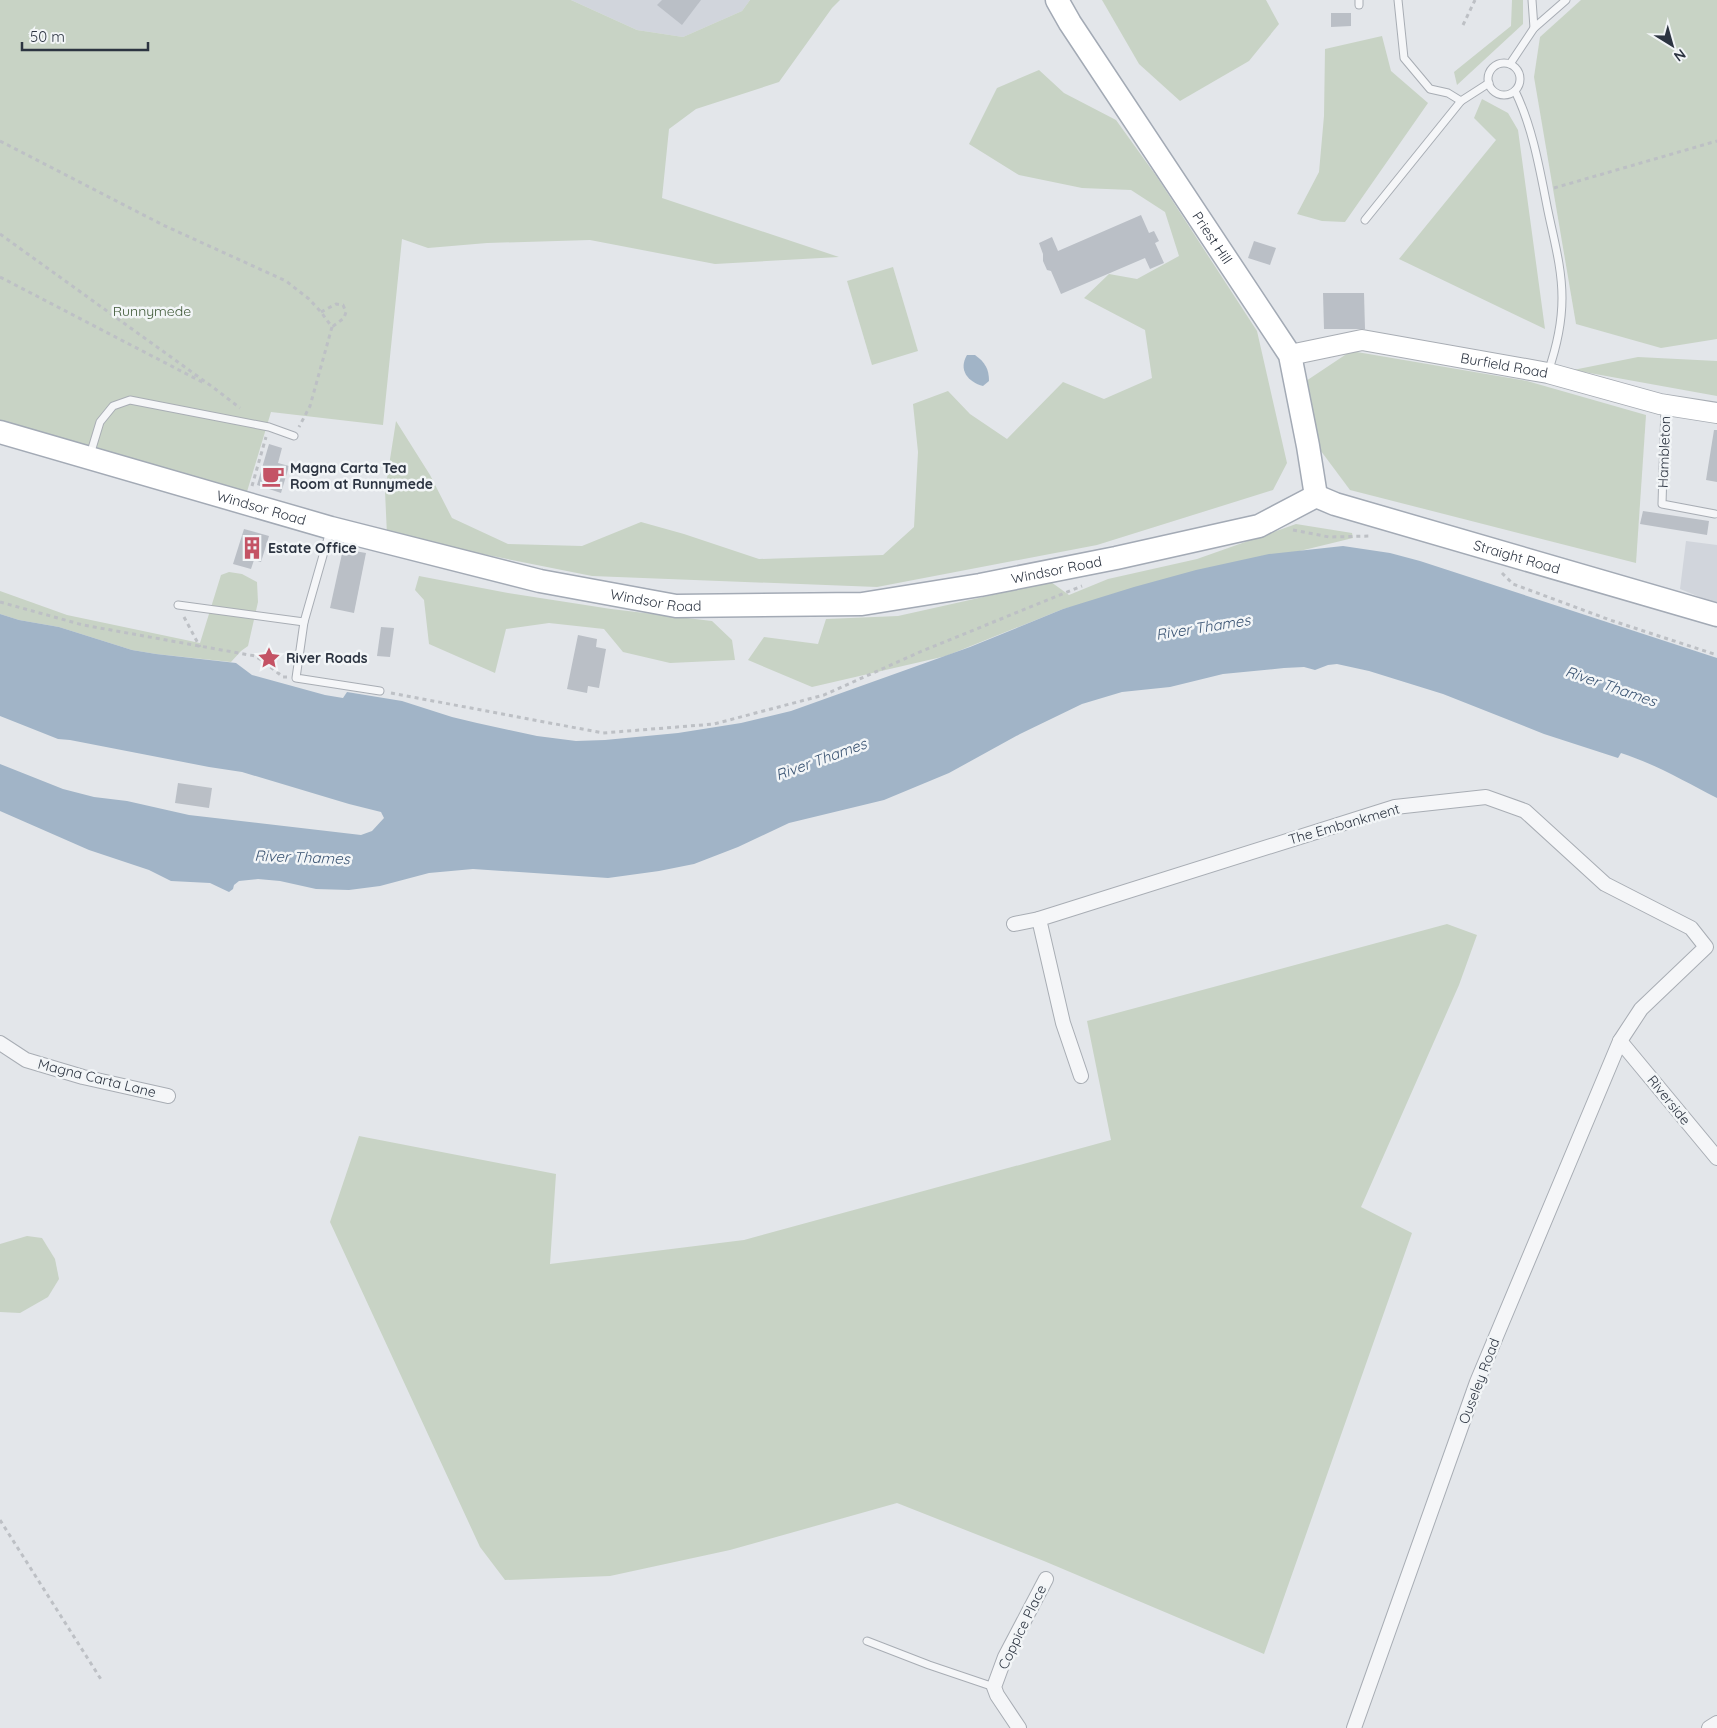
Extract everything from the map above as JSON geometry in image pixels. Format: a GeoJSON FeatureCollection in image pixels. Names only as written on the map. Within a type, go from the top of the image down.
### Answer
{"type":"FeatureCollection","features":[{"type":"Feature","properties":{"kind":"main road","name":"Priest Hill"},"geometry":{"type":"LineString","coordinates":[[1057,0],[1070,23],[1290,355],[1316,496]]}},
{"type":"Feature","properties":{"kind":"main road","name":"Burfield Road"},"geometry":{"type":"LineString","coordinates":[[1290,355],[1362,340],[1548,373],[1666,405],[1717,413]]}},
{"type":"Feature","properties":{"kind":"main road","name":"Windsor Road"},"geometry":{"type":"LineString","coordinates":[[0,432],[331,528],[540,581],[676,606],[862,604],[980,585],[1259,526],[1316,496]]}},
{"type":"Feature","properties":{"kind":"main road","name":"Straight Road"},"geometry":{"type":"LineString","coordinates":[[1316,496],[1335,504],[1717,616]]}},
{"type":"Feature","properties":{"kind":"street","name":"The Embankment"},"geometry":{"type":"LineString","coordinates":[[1038,919],[1395,807],[1486,797],[1525,811],[1604,884],[1691,928],[1706,947],[1641,1009],[1620,1041]]}},
{"type":"Feature","properties":{"kind":"street"},"geometry":{"type":"LineString","coordinates":[[1014,924],[1038,919],[1063,1023],[1081,1076]]}},
{"type":"Feature","properties":{"kind":"street","name":"Riverside"},"geometry":{"type":"LineString","coordinates":[[1620,1041],[1717,1158]]}},
{"type":"Feature","properties":{"kind":"street","name":"Ouseley Road"},"geometry":{"type":"LineString","coordinates":[[1354,1728],[1477,1382],[1620,1041]]}},
{"type":"Feature","properties":{"kind":"street","name":"Magna Carta Lane"},"geometry":{"type":"LineString","coordinates":[[0,1044],[26,1060],[83,1077],[168,1096]]}},
{"type":"Feature","properties":{"kind":"street","name":"Coppice Place"},"geometry":{"type":"LineString","coordinates":[[1019,1728],[997,1695],[994,1687],[1005,1657],[1046,1579]]}},
{"type":"Feature","properties":{"kind":"street"},"geometry":{"type":"LineString","coordinates":[[1708,1728],[1717,1723]]}},
{"type":"Feature","properties":{"kind":"lane"},"geometry":{"type":"LineString","coordinates":[[1398,0],[1404,58],[1430,89],[1448,93],[1461,101]]}},
{"type":"Feature","properties":{"kind":"lane"},"geometry":{"type":"LineString","coordinates":[[1532,0],[1534,28]]}},
{"type":"Feature","properties":{"kind":"lane"},"geometry":{"type":"LineString","coordinates":[[1510,64],[1534,28],[1566,0]]}},
{"type":"Feature","properties":{"kind":"lane"},"geometry":{"type":"LineString","coordinates":[[1498,64],[1510,64],[1517,69],[1519,74],[1520,83],[1515,91],[1510,94],[1500,94],[1491,88],[1489,83],[1489,73],[1498,64]]}},
{"type":"Feature","properties":{"kind":"lane"},"geometry":{"type":"LineString","coordinates":[[1365,220],[1461,101],[1489,83]]}},
{"type":"Feature","properties":{"kind":"lane"},"geometry":{"type":"LineString","coordinates":[[1515,91],[1524,109],[1544,191],[1560,269],[1562,299],[1556,346],[1548,373]]}},
{"type":"Feature","properties":{"kind":"lane"},"geometry":{"type":"LineString","coordinates":[[89,458],[100,422],[112,406],[130,400],[260,425],[294,436]]}},
{"type":"Feature","properties":{"kind":"lane","name":"Hambleton"},"geometry":{"type":"LineString","coordinates":[[1666,405],[1662,504],[1715,514]]}},
{"type":"Feature","properties":{"kind":"lane"},"geometry":{"type":"LineString","coordinates":[[331,528],[304,622],[296,678],[380,691]]}},
{"type":"Feature","properties":{"kind":"lane"},"geometry":{"type":"LineString","coordinates":[[178,605],[304,622]]}},
{"type":"Feature","properties":{"kind":"lane"},"geometry":{"type":"LineString","coordinates":[[867,1641],[994,1687]]}},
{"type":"Feature","properties":{"kind":"path"},"geometry":{"type":"LineString","coordinates":[[1463,25],[1475,0]]}},
{"type":"Feature","properties":{"kind":"path"},"geometry":{"type":"LineString","coordinates":[[1544,191],[1717,140]]}},
{"type":"Feature","properties":{"kind":"path"},"geometry":{"type":"LineString","coordinates":[[0,141],[163,225],[286,281],[322,312],[332,327]]}},
{"type":"Feature","properties":{"kind":"path"},"geometry":{"type":"LineString","coordinates":[[0,234],[214,388],[260,425]]}},
{"type":"Feature","properties":{"kind":"path"},"geometry":{"type":"LineString","coordinates":[[0,277],[214,388]]}},
{"type":"Feature","properties":{"kind":"path"},"geometry":{"type":"LineString","coordinates":[[294,436],[310,406],[332,327],[344,318],[346,312],[342,305],[336,304],[322,312]]}},
{"type":"Feature","properties":{"kind":"path"},"geometry":{"type":"LineString","coordinates":[[248,504],[269,427]]}},
{"type":"Feature","properties":{"kind":"path"},"geometry":{"type":"LineString","coordinates":[[1285,529],[1329,537],[1373,536]]}},
{"type":"Feature","properties":{"kind":"path"},"geometry":{"type":"LineString","coordinates":[[1499,569],[1513,584],[1610,620],[1717,655]]}},
{"type":"Feature","properties":{"kind":"path"},"geometry":{"type":"LineString","coordinates":[[380,691],[603,733],[714,724],[824,695],[922,651],[1085,585]]}},
{"type":"Feature","properties":{"kind":"path"},"geometry":{"type":"LineString","coordinates":[[0,602],[84,625],[255,656],[283,677],[296,678]]}},
{"type":"Feature","properties":{"kind":"path"},"geometry":{"type":"LineString","coordinates":[[178,605],[200,647]]}},
{"type":"Feature","properties":{"kind":"path"},"geometry":{"type":"LineString","coordinates":[[0,1520],[102,1680]]}},
{"type":"Feature","properties":{"kind":"shaded area"},"geometry":{"type":"Polygon","coordinates":[[[571,0],[750,0],[742,11],[683,37],[637,30],[571,0]]]}},
{"type":"Feature","properties":{"kind":"shaded area"},"geometry":{"type":"Polygon","coordinates":[[[1686,541],[1717,545],[1717,604],[1680,589],[1686,541]]]}},
{"type":"Feature","properties":{"kind":"green space","name":"Runnymede"},"geometry":{"type":"Polygon","coordinates":[[[0,0],[571,0],[637,30],[683,37],[742,11],[750,0],[840,0],[832,8],[779,82],[696,109],[669,129],[662,198],[839,257],[715,264],[590,240],[487,243],[428,248],[402,239],[383,425],[271,412],[246,495],[0,423],[0,0]]]}},
{"type":"Feature","properties":{"kind":"green space"},"geometry":{"type":"Polygon","coordinates":[[[1102,0],[1266,0],[1279,24],[1249,61],[1180,101],[1139,64],[1102,0]]]}},
{"type":"Feature","properties":{"kind":"green space"},"geometry":{"type":"Polygon","coordinates":[[[1512,0],[1523,0],[1523,24],[1457,85],[1454,72],[1511,26],[1512,0]]]}},
{"type":"Feature","properties":{"kind":"green space"},"geometry":{"type":"Polygon","coordinates":[[[1581,0],[1717,0],[1717,339],[1661,348],[1576,324],[1534,77],[1540,37],[1581,0]]]}},
{"type":"Feature","properties":{"kind":"green space"},"geometry":{"type":"Polygon","coordinates":[[[1382,36],[1391,71],[1428,103],[1345,222],[1322,221],[1297,214],[1319,172],[1324,116],[1325,49],[1382,36]]]}},
{"type":"Feature","properties":{"kind":"green space"},"geometry":{"type":"Polygon","coordinates":[[[1039,70],[1064,93],[1116,120],[1157,177],[1257,331],[1287,463],[1273,490],[1097,545],[877,587],[592,576],[387,535],[385,491],[396,421],[430,475],[452,518],[508,544],[582,546],[641,522],[759,559],[883,555],[914,527],[918,452],[913,404],[948,391],[970,414],[1007,439],[1063,382],[1104,399],[1152,378],[1145,330],[1084,298],[1109,274],[1137,279],[1179,256],[1165,212],[1131,190],[1082,188],[1019,175],[969,144],[997,88],[1039,70]]]}},
{"type":"Feature","properties":{"kind":"green space"},"geometry":{"type":"Polygon","coordinates":[[[1482,99],[1508,113],[1518,130],[1545,329],[1399,259],[1496,140],[1474,118],[1482,99]]]}},
{"type":"Feature","properties":{"kind":"green space"},"geometry":{"type":"Polygon","coordinates":[[[893,267],[918,351],[872,365],[847,281],[893,267]]]}},
{"type":"Feature","properties":{"kind":"green space"},"geometry":{"type":"Polygon","coordinates":[[[1351,351],[1527,381],[1646,415],[1636,563],[1350,490],[1315,443],[1306,381],[1351,351]]]}},
{"type":"Feature","properties":{"kind":"green space"},"geometry":{"type":"Polygon","coordinates":[[[1638,357],[1717,361],[1717,396],[1573,370],[1638,357]]]}},
{"type":"Feature","properties":{"kind":"green space"},"geometry":{"type":"Polygon","coordinates":[[[1296,524],[1352,533],[1353,538],[1063,609],[946,656],[812,687],[748,660],[764,637],[818,644],[826,619],[898,616],[1051,582],[1069,595],[1108,579],[1197,559],[1296,524]]]}},
{"type":"Feature","properties":{"kind":"green space"},"geometry":{"type":"Polygon","coordinates":[[[229,572],[242,574],[257,582],[258,602],[248,646],[231,662],[132,650],[59,627],[19,620],[0,614],[0,591],[67,615],[200,643],[221,575],[229,572]]]}},
{"type":"Feature","properties":{"kind":"green space"},"geometry":{"type":"Polygon","coordinates":[[[419,576],[508,593],[611,609],[712,621],[732,640],[735,660],[670,663],[623,652],[604,629],[549,623],[506,629],[495,673],[429,644],[424,600],[415,590],[419,576]]]}},
{"type":"Feature","properties":{"kind":"green space"},"geometry":{"type":"Polygon","coordinates":[[[1447,924],[1477,935],[1459,985],[1361,1207],[1412,1233],[1264,1654],[1044,1561],[897,1503],[730,1550],[610,1576],[505,1580],[480,1547],[330,1222],[359,1136],[556,1174],[550,1264],[744,1240],[1111,1140],[1087,1021],[1447,924]]]}},
{"type":"Feature","properties":{"kind":"green space"},"geometry":{"type":"Polygon","coordinates":[[[27,1236],[42,1238],[55,1259],[59,1279],[48,1297],[20,1313],[0,1312],[0,1244],[27,1236]]]}},
{"type":"Feature","properties":{"kind":"water"},"geometry":{"type":"Polygon","coordinates":[[[967,355],[975,355],[986,366],[989,381],[983,386],[973,382],[966,375],[964,360],[967,355]]]}},
{"type":"Feature","properties":{"kind":"water","name":"River Thames"},"geometry":{"type":"Polygon","coordinates":[[[1343,546],[1390,553],[1420,561],[1717,658],[1717,798],[1634,757],[1621,753],[1618,758],[1544,734],[1443,694],[1369,671],[1337,664],[1315,670],[1304,667],[1223,674],[1170,687],[1122,692],[1082,704],[1020,734],[949,773],[884,800],[789,823],[738,847],[694,864],[608,878],[473,869],[429,873],[380,886],[349,890],[316,889],[280,881],[258,879],[239,881],[229,892],[210,883],[171,881],[149,870],[89,850],[0,811],[0,764],[63,789],[94,797],[127,801],[189,815],[361,835],[372,831],[384,818],[381,812],[242,772],[58,739],[0,716],[0,614],[19,620],[59,627],[132,650],[236,663],[252,675],[325,695],[343,698],[347,692],[402,701],[452,717],[537,736],[576,741],[605,740],[678,733],[741,723],[791,711],[970,647],[1063,609],[1134,587],[1196,570],[1269,554],[1343,546]]]}},
{"type":"Feature","properties":{"kind":"building"},"geometry":{"type":"Polygon","coordinates":[[[662,0],[701,0],[682,25],[657,5],[662,0]]]}},
{"type":"Feature","properties":{"kind":"building"},"geometry":{"type":"Polygon","coordinates":[[[1331,13],[1351,13],[1351,26],[1331,27],[1331,13]]]}},
{"type":"Feature","properties":{"kind":"building"},"geometry":{"type":"Polygon","coordinates":[[[1141,215],[1149,233],[1154,231],[1159,241],[1155,243],[1164,263],[1150,269],[1145,258],[1061,294],[1051,271],[1047,270],[1043,261],[1043,254],[1039,243],[1052,237],[1058,251],[1141,215]]]}},
{"type":"Feature","properties":{"kind":"building"},"geometry":{"type":"Polygon","coordinates":[[[1254,241],[1276,248],[1270,265],[1248,258],[1254,241]]]}},
{"type":"Feature","properties":{"kind":"building"},"geometry":{"type":"Polygon","coordinates":[[[1323,293],[1364,293],[1365,329],[1324,329],[1323,293]]]}},
{"type":"Feature","properties":{"kind":"building"},"geometry":{"type":"Polygon","coordinates":[[[1714,430],[1717,430],[1717,482],[1706,480],[1714,430]]]}},
{"type":"Feature","properties":{"kind":"building","name":"Magna Carta Tea Room at Runnymede"},"geometry":{"type":"Polygon","coordinates":[[[269,444],[282,448],[278,463],[289,466],[281,493],[257,485],[269,444]]]}},
{"type":"Feature","properties":{"kind":"building"},"geometry":{"type":"Polygon","coordinates":[[[1643,511],[1709,521],[1707,535],[1640,524],[1643,511]]]}},
{"type":"Feature","properties":{"kind":"building","name":"Estate Office"},"geometry":{"type":"Polygon","coordinates":[[[244,529],[269,536],[261,562],[254,560],[251,569],[233,564],[244,529]]]}},
{"type":"Feature","properties":{"kind":"building"},"geometry":{"type":"Polygon","coordinates":[[[343,549],[366,553],[354,613],[330,608],[343,549]]]}},
{"type":"Feature","properties":{"kind":"building"},"geometry":{"type":"Polygon","coordinates":[[[381,627],[394,628],[390,657],[377,656],[381,627]]]}},
{"type":"Feature","properties":{"kind":"building"},"geometry":{"type":"Polygon","coordinates":[[[578,635],[597,639],[596,647],[606,649],[599,688],[588,686],[587,693],[567,689],[578,635]]]}},
{"type":"Feature","properties":{"kind":"building"},"geometry":{"type":"Polygon","coordinates":[[[178,783],[212,788],[209,808],[175,803],[178,783]]]}},
{"type":"Feature","properties":{"kind":"place","name":"Magna Carta Tea Room at Runnymede"},"geometry":{"type":"Point","coordinates":[273,476]}},
{"type":"Feature","properties":{"kind":"place","name":"Estate Office"},"geometry":{"type":"Point","coordinates":[252,548]}},
{"type":"Feature","properties":{"kind":"place","name":"River Roads"},"geometry":{"type":"Point","coordinates":[269,658]}}]}
